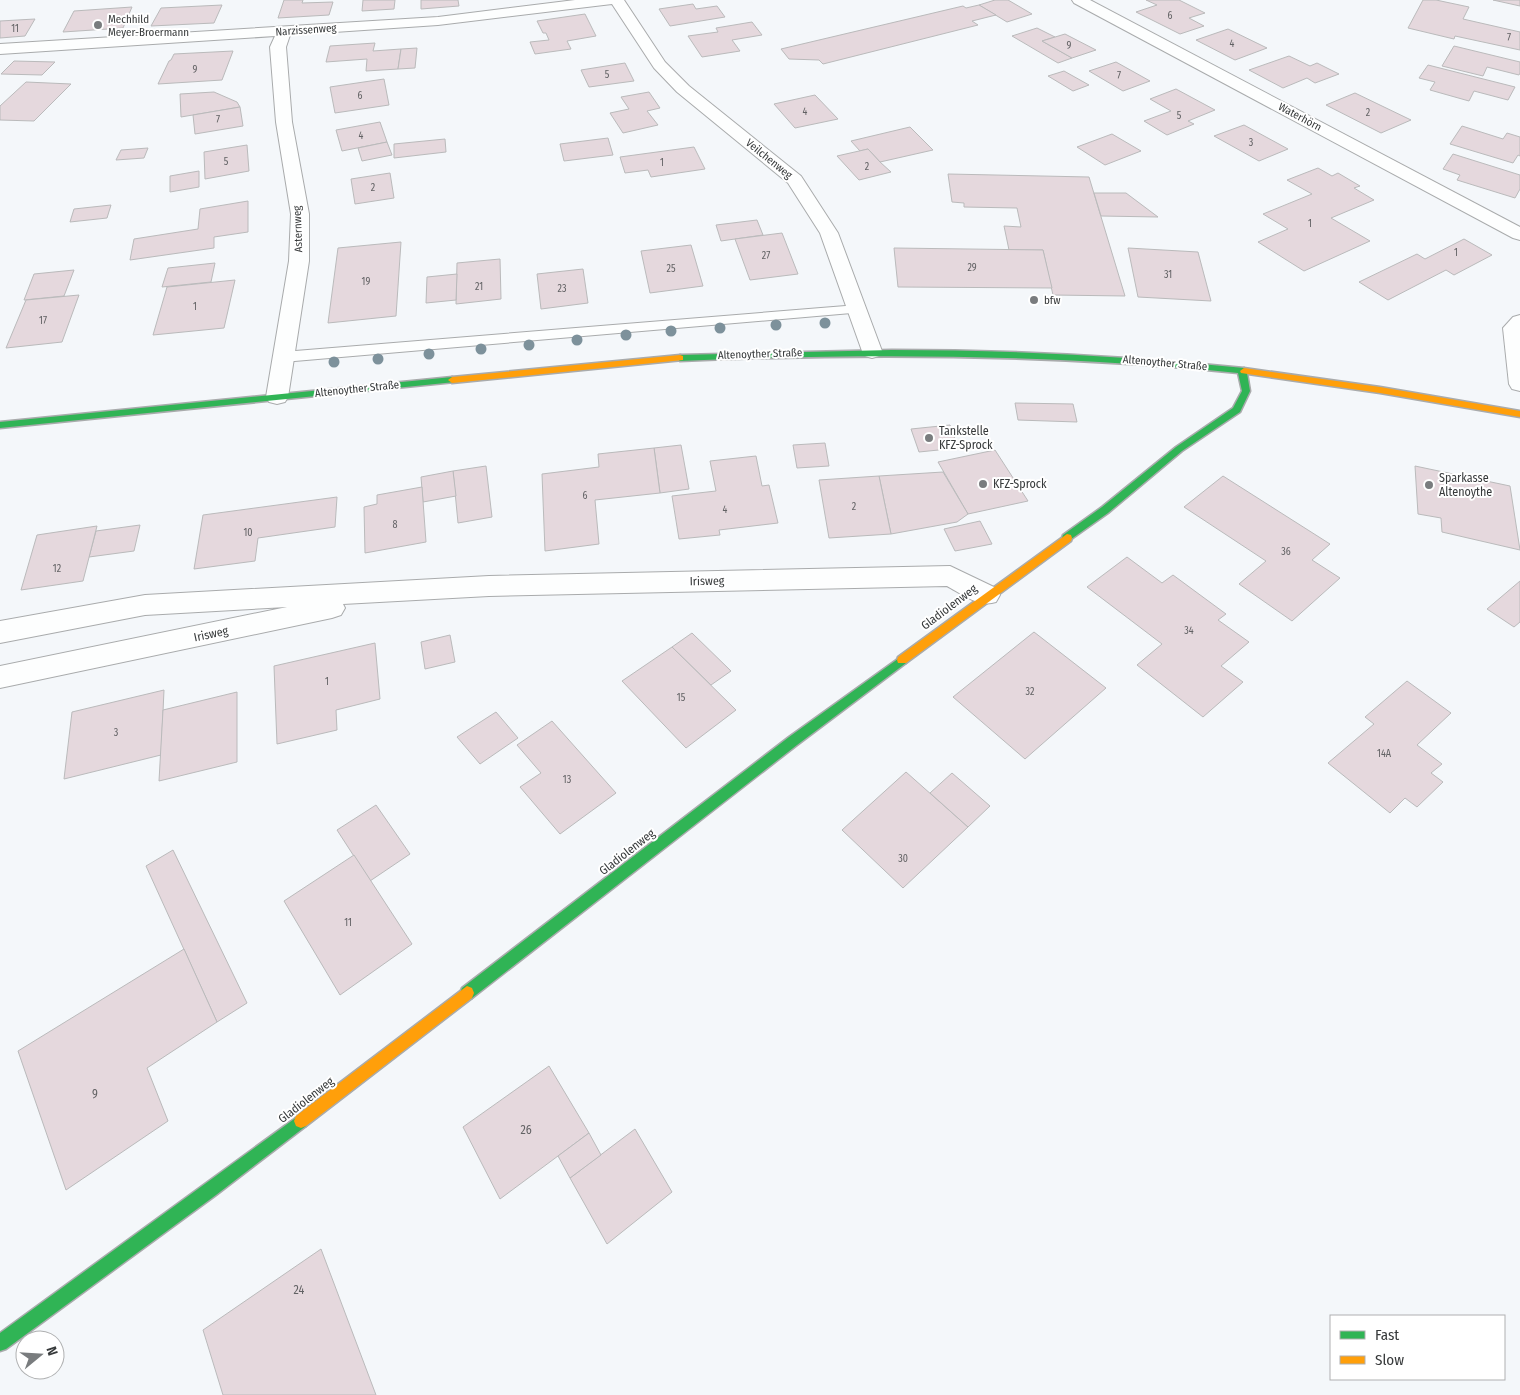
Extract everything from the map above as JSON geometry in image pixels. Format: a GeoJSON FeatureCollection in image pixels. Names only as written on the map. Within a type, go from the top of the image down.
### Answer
{"type":"FeatureCollection","features":[{"type":"Feature","properties":{"kind":"main road","name":"Altenoyther Straße"},"geometry":{"type":"LineString","coordinates":[[0,425],[679,358],[754,353],[872,351],[1004,354],[1135,360],[1242,371],[1380,390],[1520,414]]}},
{"type":"Feature","properties":{"kind":"main road","name":"Gladiolenweg"},"geometry":{"type":"LineString","coordinates":[[0,1343],[211,1190],[785,747],[1105,510],[1179,450],[1237,410],[1246,391],[1242,371]]}},
{"type":"Feature","properties":{"kind":"street","name":"Narzissenweg"},"geometry":{"type":"LineString","coordinates":[[0,49],[438,21],[610,0]]}},
{"type":"Feature","properties":{"kind":"street","name":"Veilchenweg"},"geometry":{"type":"LineString","coordinates":[[617,0],[659,65],[683,89],[795,180],[829,233],[872,351]]}},
{"type":"Feature","properties":{"kind":"street","name":"Waterhörn"},"geometry":{"type":"LineString","coordinates":[[1079,0],[1520,234]]}},
{"type":"Feature","properties":{"kind":"street","name":"Asternweg"},"geometry":{"type":"LineString","coordinates":[[277,397],[299,261],[300,214],[284,122],[278,47],[284,32]]}},
{"type":"Feature","properties":{"kind":"street"},"geometry":{"type":"LineString","coordinates":[[1520,321],[1513,328],[1520,384]]}},
{"type":"Feature","properties":{"kind":"street","name":"Irisweg"},"geometry":{"type":"LineString","coordinates":[[0,632],[145,605],[489,586],[950,576],[987,596]]}},
{"type":"Feature","properties":{"kind":"street","name":"Irisweg"},"geometry":{"type":"LineString","coordinates":[[0,677],[422,590]]}},
{"type":"Feature","properties":{"kind":"lane"},"geometry":{"type":"LineString","coordinates":[[283,357],[817,310],[858,309]]}},
{"type":"Feature","properties":{"kind":"building"},"geometry":{"type":"Polygon","coordinates":[[[284,0],[303,0],[302,3],[333,2],[329,15],[278,18],[284,0]]]}},
{"type":"Feature","properties":{"kind":"building"},"geometry":{"type":"Polygon","coordinates":[[[363,0],[395,0],[394,9],[362,11],[363,0]]]}},
{"type":"Feature","properties":{"kind":"building"},"geometry":{"type":"Polygon","coordinates":[[[421,0],[458,0],[459,6],[421,9],[421,0]]]}},
{"type":"Feature","properties":{"kind":"building"},"geometry":{"type":"Polygon","coordinates":[[[995,0],[1008,0],[1032,14],[1007,22],[979,5],[995,0]]]}},
{"type":"Feature","properties":{"kind":"building"},"geometry":{"type":"Polygon","coordinates":[[[1146,0],[1179,0],[1205,13],[1189,18],[1204,26],[1180,34],[1136,12],[1157,5],[1146,0]]]}},
{"type":"Feature","properties":{"kind":"building"},"geometry":{"type":"Polygon","coordinates":[[[1423,0],[1436,0],[1469,7],[1463,19],[1520,32],[1520,50],[1455,36],[1454,39],[1408,28],[1423,0]]]}},
{"type":"Feature","properties":{"kind":"building"},"geometry":{"type":"Polygon","coordinates":[[[1493,0],[1520,0],[1520,6],[1493,0]]]}},
{"type":"Feature","properties":{"kind":"building"},"geometry":{"type":"Polygon","coordinates":[[[693,4],[696,9],[717,6],[725,17],[670,26],[659,9],[693,4]]]}},
{"type":"Feature","properties":{"kind":"building"},"geometry":{"type":"Polygon","coordinates":[[[222,5],[214,23],[151,26],[161,8],[222,5]]]}},
{"type":"Feature","properties":{"kind":"building"},"geometry":{"type":"Polygon","coordinates":[[[979,5],[996,15],[972,21],[978,25],[823,64],[819,60],[789,59],[781,49],[963,6],[966,8],[979,5]]]}},
{"type":"Feature","properties":{"kind":"building"},"geometry":{"type":"Polygon","coordinates":[[[132,7],[123,28],[63,32],[74,11],[132,7]]]}},
{"type":"Feature","properties":{"kind":"building"},"geometry":{"type":"Polygon","coordinates":[[[585,14],[596,36],[567,41],[571,49],[535,54],[530,42],[549,40],[537,21],[585,14]]]}},
{"type":"Feature","properties":{"kind":"building"},"geometry":{"type":"Polygon","coordinates":[[[35,19],[25,36],[0,38],[0,21],[35,19]]]}},
{"type":"Feature","properties":{"kind":"building"},"geometry":{"type":"Polygon","coordinates":[[[752,22],[762,35],[732,40],[740,51],[702,57],[688,36],[718,32],[716,28],[752,22]]]}},
{"type":"Feature","properties":{"kind":"building"},"geometry":{"type":"Polygon","coordinates":[[[1037,28],[1055,37],[1042,41],[1072,58],[1058,63],[1012,36],[1037,28]]]}},
{"type":"Feature","properties":{"kind":"building"},"geometry":{"type":"Polygon","coordinates":[[[1228,29],[1267,48],[1235,60],[1196,40],[1228,29]]]}},
{"type":"Feature","properties":{"kind":"building"},"geometry":{"type":"Polygon","coordinates":[[[1065,34],[1096,50],[1072,58],[1042,41],[1065,34]]]}},
{"type":"Feature","properties":{"kind":"building"},"geometry":{"type":"Polygon","coordinates":[[[375,43],[373,51],[401,49],[398,69],[366,71],[367,59],[326,62],[330,46],[375,43]]]}},
{"type":"Feature","properties":{"kind":"building"},"geometry":{"type":"Polygon","coordinates":[[[1454,46],[1520,62],[1520,73],[1519,75],[1487,67],[1483,76],[1442,66],[1454,46]]]}},
{"type":"Feature","properties":{"kind":"building"},"geometry":{"type":"Polygon","coordinates":[[[417,48],[415,68],[398,69],[401,49],[417,48]]]}},
{"type":"Feature","properties":{"kind":"building"},"geometry":{"type":"Polygon","coordinates":[[[233,51],[222,80],[158,84],[174,54],[233,51]]]}},
{"type":"Feature","properties":{"kind":"building"},"geometry":{"type":"Polygon","coordinates":[[[1289,56],[1310,66],[1317,63],[1339,74],[1315,83],[1307,78],[1283,88],[1249,70],[1289,56]]]}},
{"type":"Feature","properties":{"kind":"building"},"geometry":{"type":"Polygon","coordinates":[[[14,61],[55,62],[42,75],[1,74],[14,61]]]}},
{"type":"Feature","properties":{"kind":"building"},"geometry":{"type":"Polygon","coordinates":[[[1116,62],[1150,81],[1123,91],[1089,71],[1116,62]]]}},
{"type":"Feature","properties":{"kind":"building"},"geometry":{"type":"Polygon","coordinates":[[[625,63],[634,81],[589,87],[581,70],[625,63]]]}},
{"type":"Feature","properties":{"kind":"building"},"geometry":{"type":"Polygon","coordinates":[[[1428,65],[1515,87],[1508,100],[1474,91],[1469,101],[1430,90],[1435,82],[1419,78],[1428,65]]]}},
{"type":"Feature","properties":{"kind":"building"},"geometry":{"type":"Polygon","coordinates":[[[1064,71],[1089,85],[1073,91],[1048,76],[1064,71]]]}},
{"type":"Feature","properties":{"kind":"building"},"geometry":{"type":"Polygon","coordinates":[[[384,79],[389,105],[335,113],[330,87],[384,79]]]}},
{"type":"Feature","properties":{"kind":"building"},"geometry":{"type":"Polygon","coordinates":[[[26,82],[71,84],[34,121],[0,120],[0,106],[26,82]]]}},
{"type":"Feature","properties":{"kind":"building"},"geometry":{"type":"Polygon","coordinates":[[[1176,89],[1215,110],[1188,121],[1194,124],[1167,135],[1144,121],[1171,111],[1150,99],[1176,89]]]}},
{"type":"Feature","properties":{"kind":"building"},"geometry":{"type":"Polygon","coordinates":[[[214,92],[237,102],[240,107],[181,117],[180,94],[214,92]]]}},
{"type":"Feature","properties":{"kind":"building"},"geometry":{"type":"Polygon","coordinates":[[[649,92],[660,108],[647,111],[658,125],[623,133],[610,113],[629,109],[621,97],[649,92]]]}},
{"type":"Feature","properties":{"kind":"building"},"geometry":{"type":"Polygon","coordinates":[[[1355,93],[1411,120],[1381,133],[1326,105],[1355,93]]]}},
{"type":"Feature","properties":{"kind":"building"},"geometry":{"type":"Polygon","coordinates":[[[815,95],[838,119],[795,128],[774,104],[815,95]]]}},
{"type":"Feature","properties":{"kind":"building"},"geometry":{"type":"Polygon","coordinates":[[[240,107],[243,126],[195,134],[193,115],[240,107]]]}},
{"type":"Feature","properties":{"kind":"building"},"geometry":{"type":"Polygon","coordinates":[[[380,122],[387,142],[342,151],[336,130],[380,122]]]}},
{"type":"Feature","properties":{"kind":"building"},"geometry":{"type":"Polygon","coordinates":[[[1244,125],[1288,149],[1259,161],[1214,136],[1244,125]]]}},
{"type":"Feature","properties":{"kind":"building"},"geometry":{"type":"Polygon","coordinates":[[[1462,126],[1503,139],[1507,133],[1520,137],[1520,156],[1518,155],[1513,163],[1450,144],[1462,126]]]}},
{"type":"Feature","properties":{"kind":"building"},"geometry":{"type":"Polygon","coordinates":[[[910,127],[933,150],[880,162],[868,149],[860,151],[851,141],[910,127]]]}},
{"type":"Feature","properties":{"kind":"building"},"geometry":{"type":"Polygon","coordinates":[[[1112,134],[1141,151],[1105,165],[1077,147],[1112,134]]]}},
{"type":"Feature","properties":{"kind":"building"},"geometry":{"type":"Polygon","coordinates":[[[608,138],[613,155],[564,161],[560,144],[608,138]]]}},
{"type":"Feature","properties":{"kind":"building"},"geometry":{"type":"Polygon","coordinates":[[[445,139],[446,152],[394,158],[394,144],[445,139]]]}},
{"type":"Feature","properties":{"kind":"building"},"geometry":{"type":"Polygon","coordinates":[[[387,142],[392,155],[362,161],[358,148],[387,142]]]}},
{"type":"Feature","properties":{"kind":"building"},"geometry":{"type":"Polygon","coordinates":[[[247,145],[249,171],[205,179],[204,152],[247,145]]]}},
{"type":"Feature","properties":{"kind":"building"},"geometry":{"type":"Polygon","coordinates":[[[694,147],[705,169],[651,177],[648,170],[625,173],[620,157],[694,147]]]}},
{"type":"Feature","properties":{"kind":"building"},"geometry":{"type":"Polygon","coordinates":[[[148,148],[144,158],[116,160],[121,150],[148,148]]]}},
{"type":"Feature","properties":{"kind":"building"},"geometry":{"type":"Polygon","coordinates":[[[868,149],[891,172],[859,180],[837,156],[868,149]]]}},
{"type":"Feature","properties":{"kind":"building"},"geometry":{"type":"Polygon","coordinates":[[[1453,154],[1520,175],[1520,189],[1515,198],[1457,180],[1460,175],[1443,169],[1453,154]]]}},
{"type":"Feature","properties":{"kind":"building"},"geometry":{"type":"Polygon","coordinates":[[[1318,168],[1332,176],[1338,173],[1360,186],[1354,188],[1374,200],[1331,218],[1370,241],[1304,271],[1258,242],[1288,229],[1263,214],[1312,194],[1287,180],[1318,168]]]}},
{"type":"Feature","properties":{"kind":"building"},"geometry":{"type":"Polygon","coordinates":[[[199,171],[199,187],[170,192],[170,176],[199,171]]]}},
{"type":"Feature","properties":{"kind":"building"},"geometry":{"type":"Polygon","coordinates":[[[390,173],[394,198],[355,204],[351,179],[390,173]]]}},
{"type":"Feature","properties":{"kind":"building"},"geometry":{"type":"Polygon","coordinates":[[[948,174],[1089,177],[1125,296],[1053,295],[1043,250],[1009,250],[1004,226],[1021,227],[1017,208],[964,207],[964,203],[952,202],[948,174]]]}},
{"type":"Feature","properties":{"kind":"building"},"geometry":{"type":"Polygon","coordinates":[[[1094,193],[1126,193],[1158,217],[1101,216],[1094,193]]]}},
{"type":"Feature","properties":{"kind":"building"},"geometry":{"type":"Polygon","coordinates":[[[248,201],[248,232],[214,237],[214,248],[130,260],[134,239],[198,229],[200,209],[248,201]]]}},
{"type":"Feature","properties":{"kind":"building"},"geometry":{"type":"Polygon","coordinates":[[[111,205],[107,218],[70,222],[74,209],[111,205]]]}},
{"type":"Feature","properties":{"kind":"building"},"geometry":{"type":"Polygon","coordinates":[[[757,220],[763,235],[721,241],[716,225],[757,220]]]}},
{"type":"Feature","properties":{"kind":"building"},"geometry":{"type":"Polygon","coordinates":[[[782,233],[798,274],[750,280],[735,239],[782,233]]]}},
{"type":"Feature","properties":{"kind":"building"},"geometry":{"type":"Polygon","coordinates":[[[1464,239],[1492,255],[1454,275],[1446,270],[1388,300],[1359,282],[1417,254],[1425,259],[1464,239]]]}},
{"type":"Feature","properties":{"kind":"building"},"geometry":{"type":"Polygon","coordinates":[[[401,242],[396,316],[328,323],[338,248],[401,242]]]}},
{"type":"Feature","properties":{"kind":"building"},"geometry":{"type":"Polygon","coordinates":[[[691,245],[703,286],[650,293],[641,251],[691,245]]]}},
{"type":"Feature","properties":{"kind":"building"},"geometry":{"type":"Polygon","coordinates":[[[894,248],[1043,250],[1052,288],[898,287],[894,248]]]}},
{"type":"Feature","properties":{"kind":"building"},"geometry":{"type":"Polygon","coordinates":[[[1128,248],[1198,252],[1211,301],[1138,297],[1128,248]]]}},
{"type":"Feature","properties":{"kind":"building"},"geometry":{"type":"Polygon","coordinates":[[[500,259],[501,299],[456,304],[457,263],[500,259]]]}},
{"type":"Feature","properties":{"kind":"building"},"geometry":{"type":"Polygon","coordinates":[[[215,263],[211,282],[162,287],[168,268],[215,263]]]}},
{"type":"Feature","properties":{"kind":"building"},"geometry":{"type":"Polygon","coordinates":[[[583,269],[588,303],[541,309],[537,274],[583,269]]]}},
{"type":"Feature","properties":{"kind":"building"},"geometry":{"type":"Polygon","coordinates":[[[74,270],[64,296],[24,300],[34,274],[74,270]]]}},
{"type":"Feature","properties":{"kind":"building"},"geometry":{"type":"Polygon","coordinates":[[[457,274],[456,300],[426,303],[427,277],[457,274]]]}},
{"type":"Feature","properties":{"kind":"building"},"geometry":{"type":"Polygon","coordinates":[[[235,280],[224,328],[153,335],[167,287],[235,280]]]}},
{"type":"Feature","properties":{"kind":"building"},"geometry":{"type":"Polygon","coordinates":[[[79,295],[62,342],[6,348],[26,300],[79,295]]]}},
{"type":"Feature","properties":{"kind":"building"},"geometry":{"type":"Polygon","coordinates":[[[1015,403],[1073,404],[1077,422],[1018,420],[1015,403]]]}},
{"type":"Feature","properties":{"kind":"building"},"geometry":{"type":"Polygon","coordinates":[[[950,425],[958,448],[919,452],[911,429],[950,425]]]}},
{"type":"Feature","properties":{"kind":"building"},"geometry":{"type":"Polygon","coordinates":[[[825,443],[829,466],[797,468],[793,445],[825,443]]]}},
{"type":"Feature","properties":{"kind":"building"},"geometry":{"type":"Polygon","coordinates":[[[681,445],[689,489],[660,493],[654,448],[681,445]]]}},
{"type":"Feature","properties":{"kind":"building"},"geometry":{"type":"Polygon","coordinates":[[[654,448],[660,493],[595,500],[599,544],[545,551],[542,474],[599,467],[598,454],[654,448]]]}},
{"type":"Feature","properties":{"kind":"building"},"geometry":{"type":"Polygon","coordinates":[[[995,450],[1028,501],[968,514],[938,462],[995,450]]]}},
{"type":"Feature","properties":{"kind":"building"},"geometry":{"type":"Polygon","coordinates":[[[756,456],[762,486],[769,485],[778,523],[719,530],[720,535],[679,539],[672,496],[716,491],[710,461],[756,456]]]}},
{"type":"Feature","properties":{"kind":"building"},"geometry":{"type":"Polygon","coordinates":[[[486,466],[492,517],[458,523],[453,471],[486,466]]]}},
{"type":"Feature","properties":{"kind":"building"},"geometry":{"type":"Polygon","coordinates":[[[1415,466],[1510,486],[1520,550],[1442,532],[1441,518],[1418,514],[1415,466]]]}},
{"type":"Feature","properties":{"kind":"building"},"geometry":{"type":"Polygon","coordinates":[[[453,471],[456,496],[423,502],[421,477],[453,471]]]}},
{"type":"Feature","properties":{"kind":"building"},"geometry":{"type":"Polygon","coordinates":[[[943,472],[968,514],[957,522],[891,534],[879,476],[943,472]]]}},
{"type":"Feature","properties":{"kind":"building"},"geometry":{"type":"Polygon","coordinates":[[[879,476],[891,534],[829,538],[819,480],[879,476]]]}},
{"type":"Feature","properties":{"kind":"building"},"geometry":{"type":"Polygon","coordinates":[[[1223,476],[1330,544],[1312,560],[1340,578],[1292,621],[1239,584],[1266,561],[1184,507],[1223,476]]]}},
{"type":"Feature","properties":{"kind":"building"},"geometry":{"type":"Polygon","coordinates":[[[422,487],[426,542],[365,553],[364,507],[377,504],[377,495],[422,487]]]}},
{"type":"Feature","properties":{"kind":"building"},"geometry":{"type":"Polygon","coordinates":[[[337,497],[335,527],[258,538],[255,561],[194,569],[203,515],[337,497]]]}},
{"type":"Feature","properties":{"kind":"building"},"geometry":{"type":"Polygon","coordinates":[[[980,521],[992,544],[955,551],[944,529],[980,521]]]}},
{"type":"Feature","properties":{"kind":"building"},"geometry":{"type":"Polygon","coordinates":[[[140,525],[134,551],[89,557],[96,531],[140,525]]]}},
{"type":"Feature","properties":{"kind":"building"},"geometry":{"type":"Polygon","coordinates":[[[97,526],[83,581],[21,590],[37,535],[97,526]]]}},
{"type":"Feature","properties":{"kind":"building"},"geometry":{"type":"Polygon","coordinates":[[[1127,557],[1162,583],[1173,575],[1226,614],[1218,620],[1249,642],[1221,666],[1243,682],[1203,717],[1137,665],[1162,644],[1087,587],[1127,557]]]}},
{"type":"Feature","properties":{"kind":"building"},"geometry":{"type":"Polygon","coordinates":[[[1520,581],[1520,622],[1514,627],[1487,609],[1520,581]]]}},
{"type":"Feature","properties":{"kind":"building"},"geometry":{"type":"Polygon","coordinates":[[[1034,632],[1106,688],[1025,759],[953,697],[1034,632]]]}},
{"type":"Feature","properties":{"kind":"building"},"geometry":{"type":"Polygon","coordinates":[[[692,633],[731,671],[711,685],[672,647],[692,633]]]}},
{"type":"Feature","properties":{"kind":"building"},"geometry":{"type":"Polygon","coordinates":[[[450,635],[455,662],[425,669],[421,642],[450,635]]]}},
{"type":"Feature","properties":{"kind":"building"},"geometry":{"type":"Polygon","coordinates":[[[375,643],[380,699],[336,710],[337,730],[277,744],[274,666],[375,643]]]}},
{"type":"Feature","properties":{"kind":"building"},"geometry":{"type":"Polygon","coordinates":[[[672,647],[736,710],[686,748],[622,681],[672,647]]]}},
{"type":"Feature","properties":{"kind":"building"},"geometry":{"type":"Polygon","coordinates":[[[1407,681],[1451,713],[1417,745],[1442,764],[1431,773],[1443,782],[1417,807],[1405,798],[1390,813],[1328,763],[1374,724],[1365,717],[1407,681]]]}},
{"type":"Feature","properties":{"kind":"building"},"geometry":{"type":"Polygon","coordinates":[[[164,690],[161,755],[64,779],[72,712],[164,690]]]}},
{"type":"Feature","properties":{"kind":"building"},"geometry":{"type":"Polygon","coordinates":[[[237,692],[237,762],[159,781],[163,710],[237,692]]]}},
{"type":"Feature","properties":{"kind":"building"},"geometry":{"type":"Polygon","coordinates":[[[496,712],[518,738],[480,764],[457,737],[496,712]]]}},
{"type":"Feature","properties":{"kind":"building"},"geometry":{"type":"Polygon","coordinates":[[[552,721],[616,793],[560,834],[520,787],[541,773],[517,745],[552,721]]]}},
{"type":"Feature","properties":{"kind":"building"},"geometry":{"type":"Polygon","coordinates":[[[906,772],[968,827],[903,888],[842,830],[906,772]]]}},
{"type":"Feature","properties":{"kind":"building"},"geometry":{"type":"Polygon","coordinates":[[[952,773],[990,806],[968,827],[930,793],[952,773]]]}},
{"type":"Feature","properties":{"kind":"building"},"geometry":{"type":"Polygon","coordinates":[[[376,805],[410,854],[370,881],[337,830],[376,805]]]}},
{"type":"Feature","properties":{"kind":"building"},"geometry":{"type":"Polygon","coordinates":[[[173,850],[247,1003],[217,1022],[146,866],[173,850]]]}},
{"type":"Feature","properties":{"kind":"building"},"geometry":{"type":"Polygon","coordinates":[[[354,855],[412,944],[340,995],[284,901],[354,855]]]}},
{"type":"Feature","properties":{"kind":"building"},"geometry":{"type":"Polygon","coordinates":[[[184,949],[217,1022],[147,1068],[168,1121],[66,1190],[18,1051],[184,949]]]}},
{"type":"Feature","properties":{"kind":"building"},"geometry":{"type":"Polygon","coordinates":[[[549,1066],[589,1133],[500,1199],[463,1127],[549,1066]]]}},
{"type":"Feature","properties":{"kind":"building"},"geometry":{"type":"Polygon","coordinates":[[[635,1129],[672,1192],[607,1244],[570,1178],[635,1129]]]}},
{"type":"Feature","properties":{"kind":"building"},"geometry":{"type":"Polygon","coordinates":[[[589,1133],[601,1155],[570,1178],[558,1156],[589,1133]]]}},
{"type":"Feature","properties":{"kind":"building"},"geometry":{"type":"Polygon","coordinates":[[[321,1249],[376,1395],[223,1395],[203,1330],[321,1249]]]}},
{"type":"Feature","properties":{"kind":"traffic: fast"},"geometry":{"type":"LineString","coordinates":[[680,358],[821,353],[962,353],[1103,358],[1244,371]]}},
{"type":"Feature","properties":{"kind":"traffic: fast"},"geometry":{"type":"LineString","coordinates":[[1067,538],[1105,510],[1179,449],[1237,410],[1246,391],[1242,371]]}},
{"type":"Feature","properties":{"kind":"traffic: fast"},"geometry":{"type":"LineString","coordinates":[[0,425],[452,380]]}},
{"type":"Feature","properties":{"kind":"traffic: fast"},"geometry":{"type":"LineString","coordinates":[[467,993],[793,741],[902,660]]}},
{"type":"Feature","properties":{"kind":"traffic: fast"},"geometry":{"type":"LineString","coordinates":[[0,1343],[211,1190],[301,1121]]}},
{"type":"Feature","properties":{"kind":"traffic: slow"},"geometry":{"type":"LineString","coordinates":[[452,380],[680,358]]}},
{"type":"Feature","properties":{"kind":"traffic: slow"},"geometry":{"type":"LineString","coordinates":[[1244,371],[1380,390],[1520,414]]}},
{"type":"Feature","properties":{"kind":"traffic: slow"},"geometry":{"type":"LineString","coordinates":[[902,660],[1067,538]]}},
{"type":"Feature","properties":{"kind":"traffic: slow"},"geometry":{"type":"LineString","coordinates":[[301,1121],[467,993]]}},
{"type":"Feature","properties":{"kind":"place","name":"Mechhild Meyer-Broermann"},"geometry":{"type":"Point","coordinates":[98,25]}},
{"type":"Feature","properties":{"kind":"place","name":"bfw"},"geometry":{"type":"Point","coordinates":[1034,300]}},
{"type":"Feature","properties":{"kind":"place","name":"Tankstelle KFZ-Sprock"},"geometry":{"type":"Point","coordinates":[929,438]}},
{"type":"Feature","properties":{"kind":"place","name":"KFZ-Sprock"},"geometry":{"type":"Point","coordinates":[983,484]}},
{"type":"Feature","properties":{"kind":"place","name":"Sparkasse Altenoythe"},"geometry":{"type":"Point","coordinates":[1429,485]}}]}
